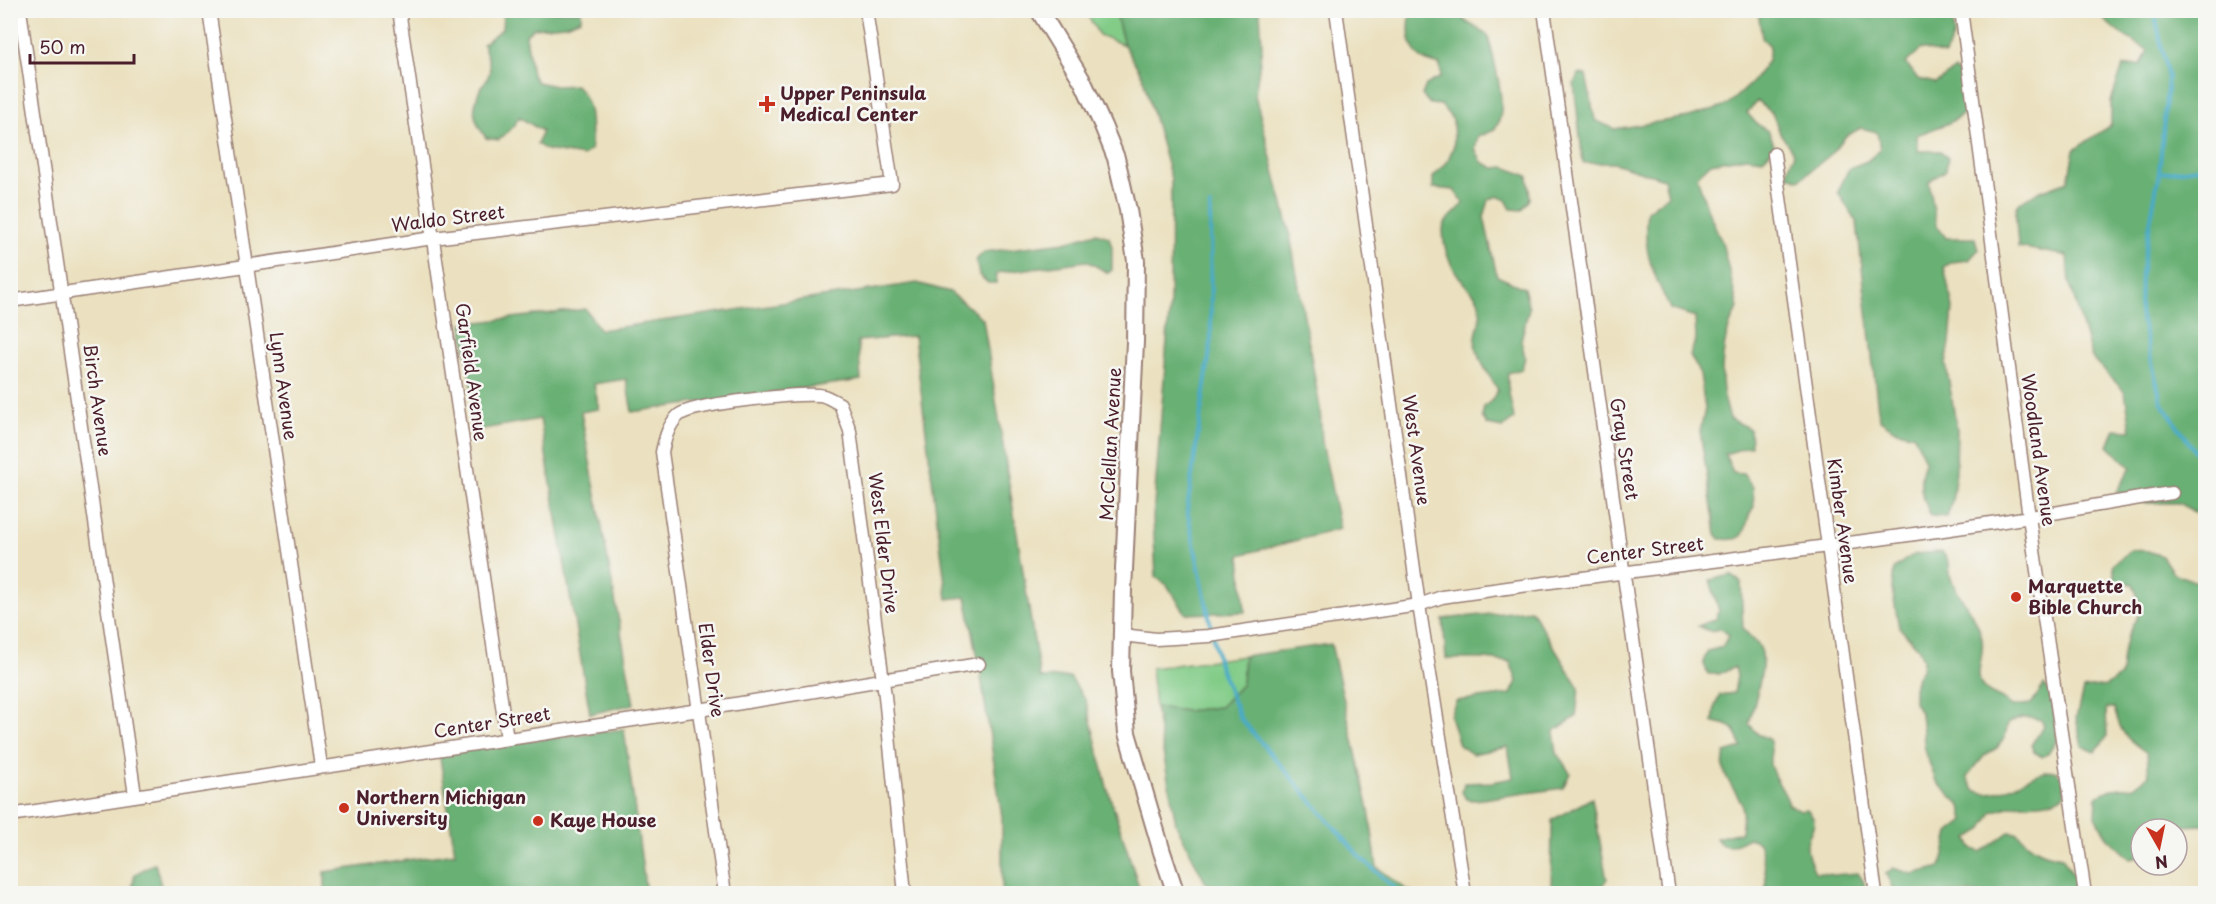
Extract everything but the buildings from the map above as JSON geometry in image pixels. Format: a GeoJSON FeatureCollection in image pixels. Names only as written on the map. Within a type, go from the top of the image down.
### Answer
{"type":"FeatureCollection","features":[{"type":"Feature","properties":{"kind":"main road","name":"McClellan Avenue"},"geometry":{"type":"LineString","coordinates":[[1039,10],[1083,82],[1116,158],[1128,210],[1136,261],[1135,342],[1121,671],[1127,733],[1176,894]]}},
{"type":"Feature","properties":{"kind":"street","name":"Birch Avenue"},"geometry":{"type":"LineString","coordinates":[[20,10],[135,795]]}},
{"type":"Feature","properties":{"kind":"street","name":"Lynn Avenue"},"geometry":{"type":"LineString","coordinates":[[209,10],[321,766]]}},
{"type":"Feature","properties":{"kind":"street","name":"Garfield Avenue"},"geometry":{"type":"LineString","coordinates":[[399,10],[507,739]]}},
{"type":"Feature","properties":{"kind":"street","name":"Waldo Street"},"geometry":{"type":"LineString","coordinates":[[10,301],[433,238],[891,184],[866,10]]}},
{"type":"Feature","properties":{"kind":"street","name":"West Avenue"},"geometry":{"type":"LineString","coordinates":[[1336,10],[1419,605],[1464,894]]}},
{"type":"Feature","properties":{"kind":"street","name":"Gray Street"},"geometry":{"type":"LineString","coordinates":[[1544,10],[1669,894]]}},
{"type":"Feature","properties":{"kind":"street","name":"Woodland Avenue"},"geometry":{"type":"LineString","coordinates":[[1964,11],[2029,517],[2085,894]]}},
{"type":"Feature","properties":{"kind":"street","name":"Kimber Avenue"},"geometry":{"type":"LineString","coordinates":[[1774,154],[1876,894]]}},
{"type":"Feature","properties":{"kind":"street","name":"West Elder Drive"},"geometry":{"type":"LineString","coordinates":[[662,452],[666,434],[680,414],[702,407],[776,397],[821,395],[840,404],[850,431],[882,680],[905,894]]}},
{"type":"Feature","properties":{"kind":"street","name":"Elder Drive"},"geometry":{"type":"LineString","coordinates":[[662,452],[724,894]]}},
{"type":"Feature","properties":{"kind":"street","name":"Center Street"},"geometry":{"type":"LineString","coordinates":[[1122,635],[1156,639],[1209,636],[1419,605],[1442,597],[1625,571],[1828,546],[2029,517],[2172,493]]}},
{"type":"Feature","properties":{"kind":"street","name":"Center Street"},"geometry":{"type":"LineString","coordinates":[[10,815],[699,710],[979,664]]}},
{"type":"Feature","properties":{"kind":"green space"},"geometry":{"type":"Polygon","coordinates":[[[501,11],[581,11],[581,19],[565,25],[534,28],[526,35],[532,75],[537,82],[556,86],[576,85],[586,100],[590,115],[591,149],[583,156],[546,150],[537,144],[542,131],[519,117],[514,126],[499,140],[486,138],[478,126],[475,103],[490,69],[483,44],[502,29],[503,14],[501,11]]]}},
{"type":"Feature","properties":{"kind":"green space"},"geometry":{"type":"Polygon","coordinates":[[[1085,11],[1115,11],[1124,45],[1099,35],[1085,11]]]}},
{"type":"Feature","properties":{"kind":"green space"},"geometry":{"type":"Polygon","coordinates":[[[1115,11],[1260,11],[1262,47],[1255,95],[1289,229],[1320,408],[1322,442],[1340,529],[1240,555],[1245,612],[1186,614],[1167,585],[1156,577],[1153,518],[1170,302],[1171,179],[1142,75],[1124,45],[1115,11]]]}},
{"type":"Feature","properties":{"kind":"green space"},"geometry":{"type":"Polygon","coordinates":[[[1411,11],[1459,11],[1465,21],[1488,35],[1497,71],[1501,113],[1498,124],[1492,131],[1478,136],[1475,149],[1482,162],[1494,168],[1505,167],[1528,176],[1530,199],[1522,210],[1511,209],[1506,200],[1497,196],[1489,200],[1484,217],[1497,276],[1524,288],[1529,308],[1521,340],[1525,357],[1522,369],[1508,373],[1508,390],[1514,419],[1502,428],[1488,425],[1482,417],[1484,407],[1498,390],[1476,349],[1480,319],[1477,297],[1455,270],[1444,245],[1443,227],[1463,203],[1454,190],[1433,188],[1433,177],[1448,160],[1454,145],[1453,120],[1441,105],[1430,104],[1422,95],[1426,85],[1441,77],[1440,65],[1416,54],[1409,29],[1411,11]]]}},
{"type":"Feature","properties":{"kind":"green space"},"geometry":{"type":"Polygon","coordinates":[[[1758,11],[1951,11],[1954,35],[1945,55],[1921,49],[1906,63],[1918,79],[1935,83],[1954,70],[1965,78],[1967,112],[1949,123],[1917,135],[1918,151],[1940,151],[1948,157],[1946,170],[1929,182],[1936,224],[1946,238],[1975,238],[1978,250],[1969,260],[1952,262],[1944,267],[1953,308],[1946,364],[1957,429],[1956,471],[1952,502],[1947,517],[1931,516],[1925,502],[1921,483],[1925,461],[1914,435],[1895,430],[1879,419],[1857,223],[1838,192],[1849,168],[1867,161],[1880,150],[1877,132],[1861,128],[1846,136],[1831,154],[1799,180],[1786,174],[1794,154],[1780,133],[1772,113],[1757,101],[1747,113],[1769,132],[1775,147],[1763,159],[1746,157],[1711,163],[1697,176],[1707,208],[1722,242],[1738,308],[1729,327],[1724,348],[1722,381],[1724,394],[1730,419],[1750,429],[1751,446],[1725,454],[1733,473],[1743,474],[1753,487],[1754,507],[1745,530],[1739,538],[1720,539],[1716,534],[1700,431],[1705,409],[1700,374],[1690,355],[1696,339],[1695,317],[1670,309],[1650,262],[1646,239],[1647,211],[1668,195],[1664,179],[1614,163],[1583,163],[1574,84],[1579,74],[1586,75],[1595,120],[1614,129],[1689,117],[1727,105],[1752,82],[1768,61],[1770,46],[1762,38],[1758,11]]]}},
{"type":"Feature","properties":{"kind":"green space"},"geometry":{"type":"Polygon","coordinates":[[[2101,11],[2205,11],[2203,46],[2206,67],[2205,519],[2179,503],[2147,503],[2116,492],[2131,468],[2108,446],[2115,429],[2131,430],[2125,392],[2092,358],[2069,280],[2067,256],[2018,247],[2017,207],[2031,195],[2068,181],[2074,150],[2111,125],[2111,101],[2123,66],[2141,65],[2148,50],[2118,32],[2102,18],[2101,11]]]}},
{"type":"Feature","properties":{"kind":"green space"},"geometry":{"type":"Polygon","coordinates":[[[1096,233],[1109,237],[1112,247],[1112,270],[1108,273],[1087,261],[997,273],[996,283],[988,283],[979,275],[976,260],[984,252],[1065,242],[1096,233]]]}},
{"type":"Feature","properties":{"kind":"green space"},"geometry":{"type":"Polygon","coordinates":[[[917,283],[950,292],[983,319],[1040,678],[1070,677],[1086,701],[1107,787],[1141,893],[1002,893],[1002,817],[979,664],[966,597],[947,599],[914,336],[858,341],[861,380],[632,412],[626,379],[594,384],[599,409],[581,412],[634,704],[590,714],[540,419],[478,430],[462,324],[586,309],[600,330],[917,283]]]}},
{"type":"Feature","properties":{"kind":"green space"},"geometry":{"type":"Polygon","coordinates":[[[2132,550],[2148,551],[2162,556],[2173,573],[2194,581],[2205,582],[2206,828],[2204,825],[2189,826],[2189,817],[2129,817],[2129,858],[2107,837],[2096,816],[2097,796],[2112,789],[2134,787],[2149,775],[2147,753],[2125,735],[2114,708],[2106,708],[2107,737],[2095,752],[2082,746],[2076,718],[2083,689],[2106,686],[2121,675],[2126,640],[2142,609],[2133,584],[2115,581],[2113,564],[2132,550]]]}},
{"type":"Feature","properties":{"kind":"green space"},"geometry":{"type":"Polygon","coordinates":[[[1942,552],[1949,564],[1950,577],[1980,631],[1983,645],[1979,675],[1982,686],[2012,706],[2031,704],[2044,685],[2052,695],[2057,740],[2048,754],[2042,757],[2034,752],[2031,745],[2044,726],[2041,720],[2016,719],[2008,723],[2005,737],[1997,748],[1985,755],[1967,777],[1974,790],[1983,793],[1997,792],[2047,772],[2056,771],[2064,779],[2065,793],[2055,800],[2020,804],[1992,812],[1982,830],[1968,838],[1971,848],[1981,852],[2009,832],[2017,833],[2037,850],[2062,857],[2078,882],[2080,893],[2057,894],[2029,891],[2022,894],[1899,893],[1893,889],[1886,874],[1893,868],[1913,874],[1941,867],[1949,833],[1964,821],[1961,806],[1936,781],[1925,751],[1921,714],[1914,702],[1914,688],[1922,670],[1923,659],[1919,649],[1900,628],[1892,589],[1894,569],[1906,559],[1920,553],[1942,552]]]}},
{"type":"Feature","properties":{"kind":"green space"},"geometry":{"type":"Polygon","coordinates":[[[1731,575],[1741,582],[1743,629],[1758,644],[1762,657],[1759,686],[1749,724],[1759,735],[1769,739],[1771,769],[1789,805],[1800,810],[1807,809],[1813,818],[1814,824],[1807,848],[1815,872],[1833,875],[1858,873],[1864,882],[1865,893],[1834,891],[1828,894],[1765,893],[1765,874],[1759,842],[1749,838],[1727,846],[1719,843],[1716,838],[1741,832],[1742,805],[1727,779],[1724,761],[1725,753],[1741,748],[1736,732],[1730,726],[1713,722],[1715,706],[1720,695],[1734,693],[1737,676],[1735,667],[1719,674],[1708,674],[1703,662],[1708,651],[1722,647],[1729,635],[1721,629],[1710,631],[1698,626],[1716,619],[1719,611],[1710,580],[1731,575]]]}},
{"type":"Feature","properties":{"kind":"green space"},"geometry":{"type":"Polygon","coordinates":[[[1531,610],[1579,688],[1576,717],[1554,731],[1557,753],[1570,773],[1563,788],[1475,800],[1466,799],[1462,792],[1464,783],[1492,782],[1513,778],[1508,747],[1472,754],[1459,745],[1450,716],[1456,701],[1511,694],[1517,681],[1510,662],[1485,659],[1446,659],[1443,619],[1531,610]]]}},
{"type":"Feature","properties":{"kind":"green space"},"geometry":{"type":"Polygon","coordinates":[[[1331,644],[1369,810],[1377,867],[1407,890],[1416,893],[1226,893],[1205,882],[1176,824],[1155,707],[1186,711],[1220,707],[1242,684],[1244,656],[1331,644]]]}},
{"type":"Feature","properties":{"kind":"green space"},"geometry":{"type":"Polygon","coordinates":[[[1244,656],[1242,684],[1220,707],[1186,711],[1155,707],[1151,668],[1244,656]]]}},
{"type":"Feature","properties":{"kind":"green space"},"geometry":{"type":"Polygon","coordinates":[[[624,729],[646,893],[325,894],[325,872],[455,853],[439,752],[624,729]]]}},
{"type":"Feature","properties":{"kind":"green space"},"geometry":{"type":"Polygon","coordinates":[[[1592,798],[1607,880],[1598,893],[1551,893],[1552,820],[1592,798]]]}},
{"type":"Feature","properties":{"kind":"green space"},"geometry":{"type":"Polygon","coordinates":[[[155,863],[163,893],[131,893],[135,874],[155,863]]]}},
{"type":"Feature","properties":{"kind":"waterway"},"geometry":{"type":"LineString","coordinates":[[2154,10],[2168,78],[2159,173],[2141,274],[2140,313],[2161,401],[2206,468]]}},
{"type":"Feature","properties":{"kind":"waterway"},"geometry":{"type":"LineString","coordinates":[[2159,173],[2206,167]]}},
{"type":"Feature","properties":{"kind":"waterway"},"geometry":{"type":"LineString","coordinates":[[1210,206],[1211,343],[1187,510],[1219,665],[1240,718],[1359,856],[1401,894]]}},
{"type":"Feature","properties":{"kind":"place","name":"Upper Peninsula Medical Center"},"geometry":{"type":"Point","coordinates":[767,104]}},
{"type":"Feature","properties":{"kind":"place","name":"Marquette Bible Church"},"geometry":{"type":"Point","coordinates":[2016,597]}},
{"type":"Feature","properties":{"kind":"place","name":"Northern Michigan University"},"geometry":{"type":"Point","coordinates":[344,808]}},
{"type":"Feature","properties":{"kind":"place","name":"Kaye House"},"geometry":{"type":"Point","coordinates":[538,821]}}]}
